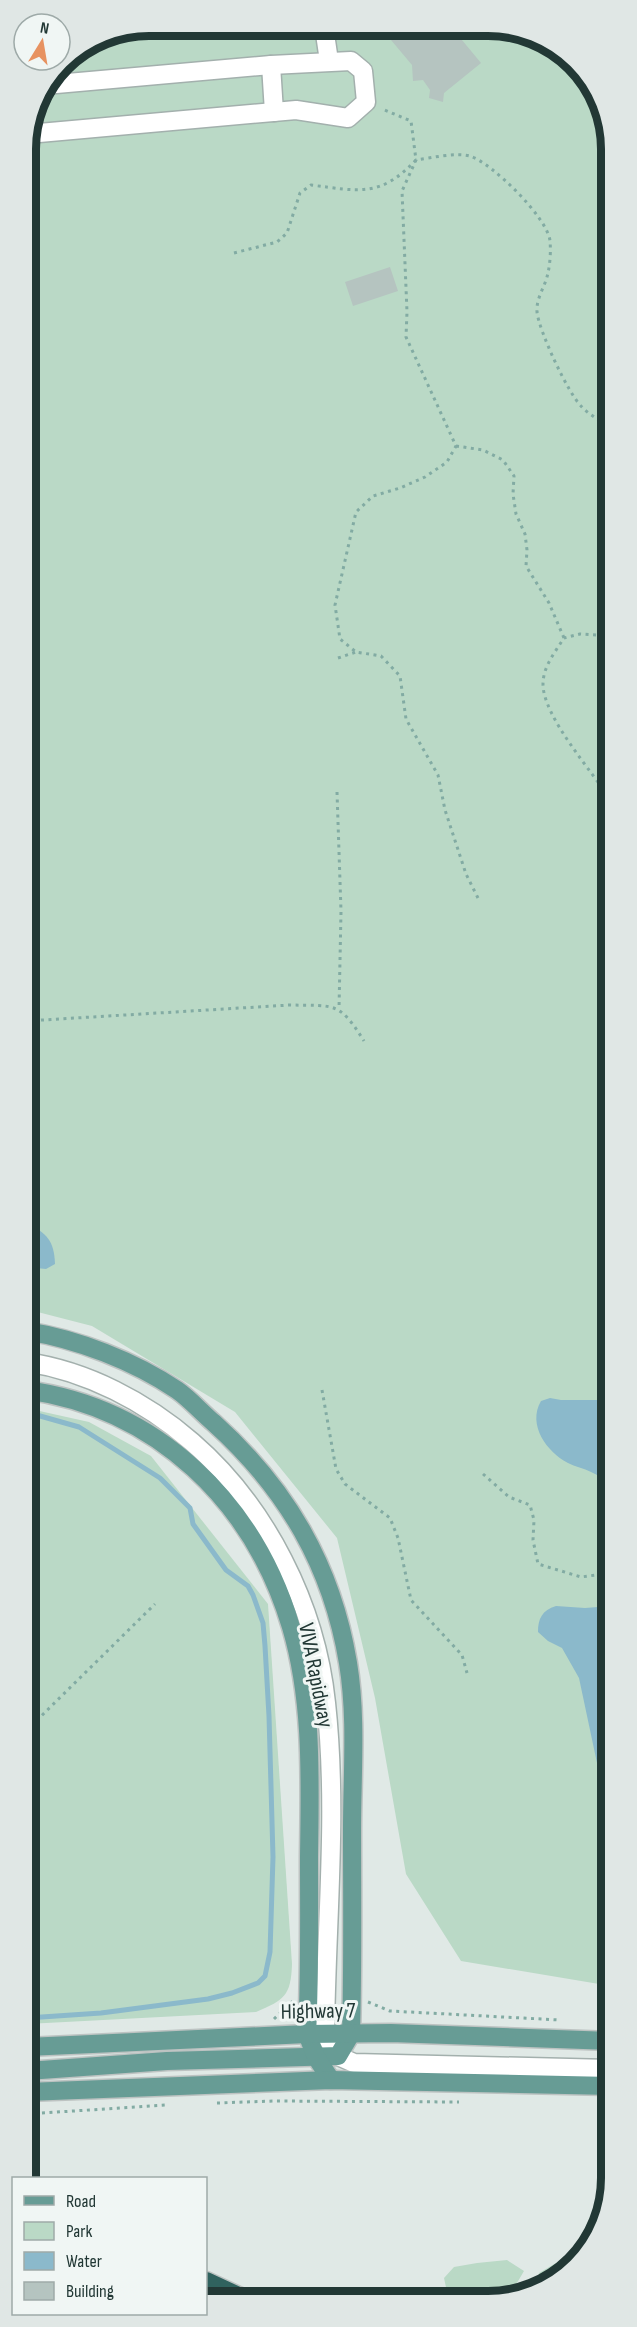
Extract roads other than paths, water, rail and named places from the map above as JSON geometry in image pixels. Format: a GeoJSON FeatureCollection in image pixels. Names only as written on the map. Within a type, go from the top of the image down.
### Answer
{"type":"FeatureCollection","features":[{"type":"Feature","properties":{"kind":"highway"},"geometry":{"type":"LineString","coordinates":[[207,2281],[227,2291]]}},
{"type":"Feature","properties":{"kind":"main road"},"geometry":{"type":"LineString","coordinates":[[36,1334],[120,1358],[178,1391],[243,1449],[291,1510],[315,1552],[334,1602],[349,1673],[352,1715],[351,2034],[338,2056],[167,2061],[36,2070]]}},
{"type":"Feature","properties":{"kind":"main road"},"geometry":{"type":"LineString","coordinates":[[36,1392],[51,1394],[111,1413],[148,1433],[189,1463],[216,1490],[236,1516],[257,1548],[277,1586],[291,1629],[306,1720],[316,2057],[331,2080]]}},
{"type":"Feature","properties":{"kind":"main road","name":"Highway 7"},"geometry":{"type":"LineString","coordinates":[[36,2047],[316,2034],[601,2041]]}},
{"type":"Feature","properties":{"kind":"main road"},"geometry":{"type":"LineString","coordinates":[[36,2092],[331,2080],[601,2086]]}},
{"type":"Feature","properties":{"kind":"lane"},"geometry":{"type":"LineString","coordinates":[[325,36],[329,61]]}},
{"type":"Feature","properties":{"kind":"lane"},"geometry":{"type":"LineString","coordinates":[[37,133],[296,110],[348,118],[366,102],[363,71],[351,61],[271,65],[56,84]]}},
{"type":"Feature","properties":{"kind":"lane"},"geometry":{"type":"LineString","coordinates":[[271,65],[274,112]]}},
{"type":"Feature","properties":{"kind":"lane","name":"VIVA Rapidway"},"geometry":{"type":"LineString","coordinates":[[36,1365],[82,1377],[130,1397],[170,1423],[214,1461],[248,1501],[285,1563],[313,1634],[326,1701],[330,1754],[330,1842],[316,2034]]}},
{"type":"Feature","properties":{"kind":"lane","name":"VIVA Rapidway"},"geometry":{"type":"LineString","coordinates":[[330,1842],[339,1899],[352,1923]]}},
{"type":"Feature","properties":{"kind":"lane"},"geometry":{"type":"LineString","coordinates":[[316,2034],[338,2056],[354,2063],[601,2069]]}},
{"type":"Feature","properties":{"kind":"water"},"geometry":{"type":"Polygon","coordinates":[[[36,1228],[48,1238],[53,1249],[55,1264],[46,1269],[36,1268],[36,1228]]]}},
{"type":"Feature","properties":{"kind":"water"},"geometry":{"type":"Polygon","coordinates":[[[550,1398],[601,1400],[601,1478],[568,1463],[547,1445],[541,1437],[536,1419],[541,1401],[550,1398]]]}},
{"type":"Feature","properties":{"kind":"water"},"geometry":{"type":"Polygon","coordinates":[[[556,1606],[601,1607],[601,1799],[597,1763],[579,1678],[562,1648],[548,1641],[538,1632],[539,1623],[547,1610],[556,1606]]]}},
{"type":"Feature","properties":{"kind":"waterway"},"geometry":{"type":"LineString","coordinates":[[36,1415],[79,1427],[160,1478],[190,1508],[193,1524],[226,1570],[248,1586],[253,1595],[263,1623],[265,1646],[273,1857],[270,1952],[265,1976],[258,1983],[208,1999],[101,2013],[36,2017]]}}]}
